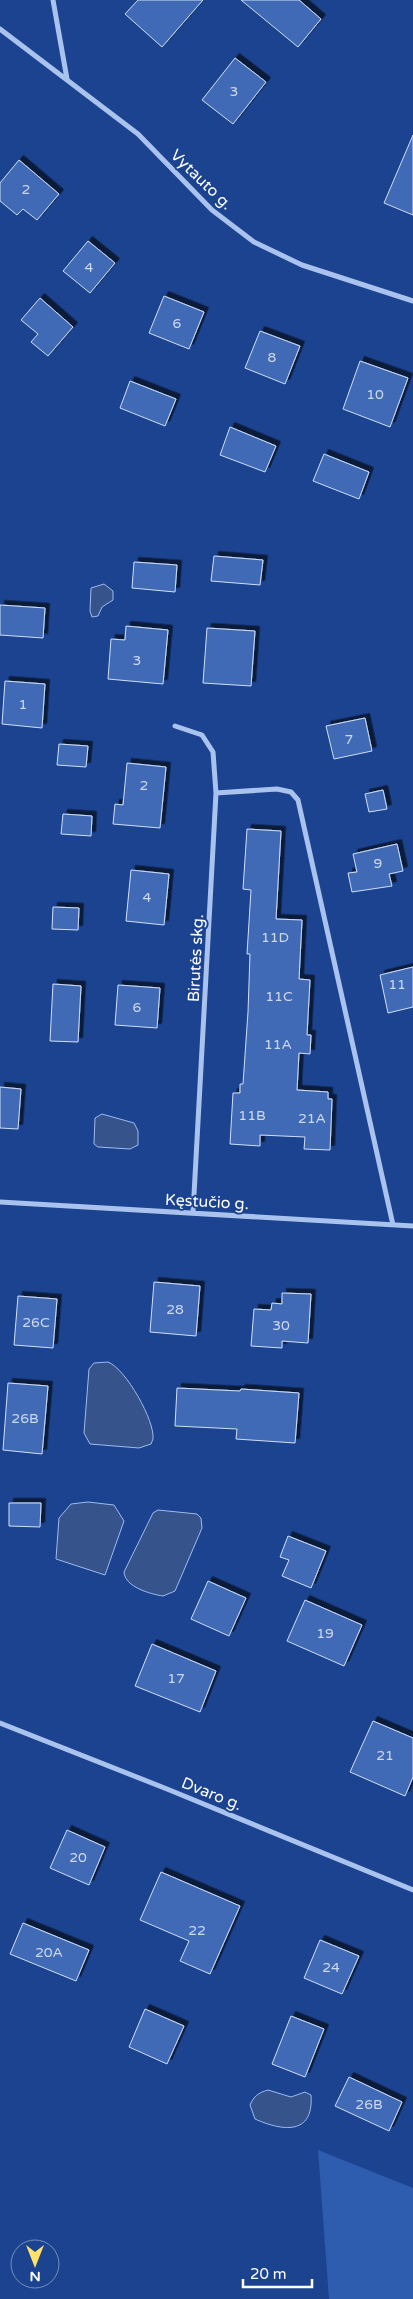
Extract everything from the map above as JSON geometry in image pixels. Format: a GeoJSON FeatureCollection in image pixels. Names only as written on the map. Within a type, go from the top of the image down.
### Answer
{"type":"FeatureCollection","features":[{"type":"Feature","properties":{"kind":"street"},"geometry":{"type":"LineString","coordinates":[[53,0],[68,80]]}},
{"type":"Feature","properties":{"kind":"street","name":"Vytauto g."},"geometry":{"type":"LineString","coordinates":[[0,29],[138,134],[212,210],[254,242],[302,265],[413,301]]}},
{"type":"Feature","properties":{"kind":"street","name":"Birutės skg."},"geometry":{"type":"LineString","coordinates":[[175,726],[202,735],[209,746],[212,752],[216,793],[193,1213]]}},
{"type":"Feature","properties":{"kind":"street"},"geometry":{"type":"LineString","coordinates":[[216,793],[276,789],[291,792],[298,800],[393,1225]]}},
{"type":"Feature","properties":{"kind":"street","name":"Kęstučio g."},"geometry":{"type":"LineString","coordinates":[[0,1202],[413,1226]]}},
{"type":"Feature","properties":{"kind":"street","name":"Dvaro g."},"geometry":{"type":"LineString","coordinates":[[0,1723],[168,1788],[413,1890]]}},
{"type":"Feature","properties":{"kind":"shaded area"},"geometry":{"type":"Polygon","coordinates":[[[104,584],[113,591],[113,600],[102,607],[98,616],[92,617],[90,611],[91,588],[104,584]]]}},
{"type":"Feature","properties":{"kind":"shaded area"},"geometry":{"type":"Polygon","coordinates":[[[102,1114],[134,1123],[138,1131],[138,1145],[130,1149],[98,1147],[94,1144],[95,1118],[102,1114]]]}},
{"type":"Feature","properties":{"kind":"shaded area"},"geometry":{"type":"Polygon","coordinates":[[[108,1362],[123,1374],[138,1396],[152,1431],[153,1439],[151,1444],[139,1448],[90,1444],[84,1433],[89,1369],[94,1363],[108,1362]]]}},
{"type":"Feature","properties":{"kind":"shaded area"},"geometry":{"type":"Polygon","coordinates":[[[88,1502],[114,1505],[124,1521],[105,1575],[56,1559],[59,1518],[71,1504],[88,1502]]]}},
{"type":"Feature","properties":{"kind":"shaded area"},"geometry":{"type":"Polygon","coordinates":[[[158,1510],[197,1514],[201,1518],[202,1528],[175,1591],[163,1596],[152,1594],[133,1586],[125,1577],[124,1572],[153,1513],[158,1510]]]}},
{"type":"Feature","properties":{"kind":"shaded area"},"geometry":{"type":"Polygon","coordinates":[[[268,2090],[291,2097],[305,2092],[311,2095],[311,2108],[302,2124],[294,2127],[285,2127],[255,2119],[250,2105],[257,2095],[268,2090]]]}},
{"type":"Feature","properties":{"kind":"shaded area"},"geometry":{"type":"Polygon","coordinates":[[[318,2150],[413,2188],[413,2299],[329,2299],[318,2150]]]}},
{"type":"Feature","properties":{"kind":"building"},"geometry":{"type":"Polygon","coordinates":[[[138,0],[203,0],[162,47],[125,14],[138,0]]]}},
{"type":"Feature","properties":{"kind":"building"},"geometry":{"type":"Polygon","coordinates":[[[241,0],[299,0],[321,19],[298,47],[241,0]]]}},
{"type":"Feature","properties":{"kind":"building"},"geometry":{"type":"Polygon","coordinates":[[[235,58],[266,82],[233,124],[202,100],[235,58]]]}},
{"type":"Feature","properties":{"kind":"building"},"geometry":{"type":"Polygon","coordinates":[[[413,135],[413,215],[384,203],[413,135]]]}},
{"type":"Feature","properties":{"kind":"building"},"geometry":{"type":"Polygon","coordinates":[[[19,160],[59,194],[37,220],[23,209],[17,215],[0,201],[0,183],[19,160]]]}},
{"type":"Feature","properties":{"kind":"building"},"geometry":{"type":"Polygon","coordinates":[[[88,241],[115,263],[90,293],[63,271],[88,241]]]}},
{"type":"Feature","properties":{"kind":"building"},"geometry":{"type":"Polygon","coordinates":[[[164,296],[204,312],[189,349],[149,333],[164,296]]]}},
{"type":"Feature","properties":{"kind":"building"},"geometry":{"type":"Polygon","coordinates":[[[40,298],[73,327],[48,356],[31,342],[38,334],[21,320],[40,298]]]}},
{"type":"Feature","properties":{"kind":"building"},"geometry":{"type":"Polygon","coordinates":[[[260,331],[300,346],[285,384],[245,368],[260,331]]]}},
{"type":"Feature","properties":{"kind":"building"},"geometry":{"type":"Polygon","coordinates":[[[360,361],[408,378],[390,427],[343,409],[360,361]]]}},
{"type":"Feature","properties":{"kind":"building"},"geometry":{"type":"Polygon","coordinates":[[[130,381],[176,399],[165,426],[120,408],[130,381]]]}},
{"type":"Feature","properties":{"kind":"building"},"geometry":{"type":"Polygon","coordinates":[[[230,427],[276,446],[265,472],[220,455],[230,427]]]}},
{"type":"Feature","properties":{"kind":"building"},"geometry":{"type":"Polygon","coordinates":[[[324,454],[369,472],[359,499],[313,481],[324,454]]]}},
{"type":"Feature","properties":{"kind":"building"},"geometry":{"type":"Polygon","coordinates":[[[214,556],[263,560],[260,585],[211,581],[214,556]]]}},
{"type":"Feature","properties":{"kind":"building"},"geometry":{"type":"Polygon","coordinates":[[[134,562],[177,565],[175,592],[132,588],[134,562]]]}},
{"type":"Feature","properties":{"kind":"building"},"geometry":{"type":"Polygon","coordinates":[[[0,605],[45,608],[43,638],[0,635],[0,605]]]}},
{"type":"Feature","properties":{"kind":"building"},"geometry":{"type":"Polygon","coordinates":[[[126,626],[168,630],[163,684],[108,679],[111,639],[125,640],[126,626]]]}},
{"type":"Feature","properties":{"kind":"building"},"geometry":{"type":"Polygon","coordinates":[[[207,628],[255,631],[251,686],[203,683],[207,628]]]}},
{"type":"Feature","properties":{"kind":"building"},"geometry":{"type":"Polygon","coordinates":[[[5,681],[45,684],[42,728],[2,724],[5,681]]]}},
{"type":"Feature","properties":{"kind":"building"},"geometry":{"type":"Polygon","coordinates":[[[365,718],[372,751],[334,759],[326,726],[365,718]]]}},
{"type":"Feature","properties":{"kind":"building"},"geometry":{"type":"Polygon","coordinates":[[[59,744],[88,746],[86,767],[57,765],[59,744]]]}},
{"type":"Feature","properties":{"kind":"building"},"geometry":{"type":"Polygon","coordinates":[[[127,763],[166,767],[160,828],[113,824],[115,804],[123,805],[127,763]]]}},
{"type":"Feature","properties":{"kind":"building"},"geometry":{"type":"Polygon","coordinates":[[[383,790],[387,809],[369,812],[365,794],[383,790]]]}},
{"type":"Feature","properties":{"kind":"building"},"geometry":{"type":"Polygon","coordinates":[[[63,814],[92,816],[91,836],[61,834],[63,814]]]}},
{"type":"Feature","properties":{"kind":"building"},"geometry":{"type":"Polygon","coordinates":[[[247,829],[281,831],[276,919],[302,920],[299,979],[310,980],[307,1035],[311,1035],[310,1054],[299,1053],[297,1090],[328,1092],[328,1099],[332,1099],[330,1150],[304,1149],[305,1137],[260,1135],[260,1146],[230,1144],[233,1093],[240,1093],[240,1084],[243,1084],[248,1012],[250,954],[247,954],[251,890],[243,889],[247,829]]]}},
{"type":"Feature","properties":{"kind":"building"},"geometry":{"type":"Polygon","coordinates":[[[397,844],[403,871],[389,874],[392,886],[352,892],[348,873],[357,872],[353,854],[397,844]]]}},
{"type":"Feature","properties":{"kind":"building"},"geometry":{"type":"Polygon","coordinates":[[[131,870],[169,874],[164,925],[126,921],[131,870]]]}},
{"type":"Feature","properties":{"kind":"building"},"geometry":{"type":"Polygon","coordinates":[[[53,907],[79,908],[78,930],[52,929],[53,907]]]}},
{"type":"Feature","properties":{"kind":"building"},"geometry":{"type":"Polygon","coordinates":[[[413,967],[413,1007],[388,1013],[380,975],[413,967]]]}},
{"type":"Feature","properties":{"kind":"building"},"geometry":{"type":"Polygon","coordinates":[[[53,984],[81,986],[78,1042],[50,1041],[53,984]]]}},
{"type":"Feature","properties":{"kind":"building"},"geometry":{"type":"Polygon","coordinates":[[[118,985],[160,988],[157,1028],[115,1025],[118,985]]]}},
{"type":"Feature","properties":{"kind":"building"},"geometry":{"type":"Polygon","coordinates":[[[0,1087],[21,1089],[18,1129],[0,1128],[0,1087]]]}},
{"type":"Feature","properties":{"kind":"building"},"geometry":{"type":"Polygon","coordinates":[[[154,1282],[200,1286],[196,1336],[150,1332],[154,1282]]]}},
{"type":"Feature","properties":{"kind":"building"},"geometry":{"type":"Polygon","coordinates":[[[282,1293],[311,1294],[308,1343],[282,1341],[282,1348],[251,1346],[254,1309],[271,1310],[272,1303],[282,1304],[282,1293]]]}},
{"type":"Feature","properties":{"kind":"building"},"geometry":{"type":"Polygon","coordinates":[[[18,1296],[57,1299],[53,1348],[14,1345],[18,1296]]]}},
{"type":"Feature","properties":{"kind":"building"},"geometry":{"type":"Polygon","coordinates":[[[8,1383],[48,1386],[42,1454],[3,1450],[8,1383]]]}},
{"type":"Feature","properties":{"kind":"building"},"geometry":{"type":"Polygon","coordinates":[[[177,1388],[240,1391],[241,1389],[299,1393],[295,1443],[236,1439],[237,1429],[175,1426],[177,1388]]]}},
{"type":"Feature","properties":{"kind":"building"},"geometry":{"type":"Polygon","coordinates":[[[9,1503],[41,1503],[40,1527],[9,1526],[9,1503]]]}},
{"type":"Feature","properties":{"kind":"building"},"geometry":{"type":"Polygon","coordinates":[[[288,1536],[326,1551],[311,1588],[282,1576],[289,1560],[280,1557],[288,1536]]]}},
{"type":"Feature","properties":{"kind":"building"},"geometry":{"type":"Polygon","coordinates":[[[208,1581],[246,1598],[229,1636],[191,1619],[208,1581]]]}},
{"type":"Feature","properties":{"kind":"building"},"geometry":{"type":"Polygon","coordinates":[[[305,1600],[362,1625],[344,1666],[287,1641],[305,1600]]]}},
{"type":"Feature","properties":{"kind":"building"},"geometry":{"type":"Polygon","coordinates":[[[152,1644],[216,1671],[200,1712],[135,1686],[152,1644]]]}},
{"type":"Feature","properties":{"kind":"building"},"geometry":{"type":"Polygon","coordinates":[[[373,1721],[413,1738],[413,1777],[405,1796],[350,1772],[373,1721]]]}},
{"type":"Feature","properties":{"kind":"building"},"geometry":{"type":"Polygon","coordinates":[[[67,1830],[105,1847],[89,1885],[50,1868],[67,1830]]]}},
{"type":"Feature","properties":{"kind":"building"},"geometry":{"type":"Polygon","coordinates":[[[161,1872],[240,1906],[210,1974],[180,1961],[189,1941],[140,1920],[161,1872]]]}},
{"type":"Feature","properties":{"kind":"building"},"geometry":{"type":"Polygon","coordinates":[[[23,1923],[89,1950],[76,1981],[10,1954],[23,1923]]]}},
{"type":"Feature","properties":{"kind":"building"},"geometry":{"type":"Polygon","coordinates":[[[320,1940],[359,1956],[342,1994],[304,1978],[320,1940]]]}},
{"type":"Feature","properties":{"kind":"building"},"geometry":{"type":"Polygon","coordinates":[[[145,2009],[184,2026],[167,2064],[129,2047],[145,2009]]]}},
{"type":"Feature","properties":{"kind":"building"},"geometry":{"type":"Polygon","coordinates":[[[291,2016],[324,2029],[305,2077],[272,2064],[291,2016]]]}},
{"type":"Feature","properties":{"kind":"building"},"geometry":{"type":"Polygon","coordinates":[[[349,2077],[402,2102],[389,2131],[335,2106],[349,2077]]]}}]}
